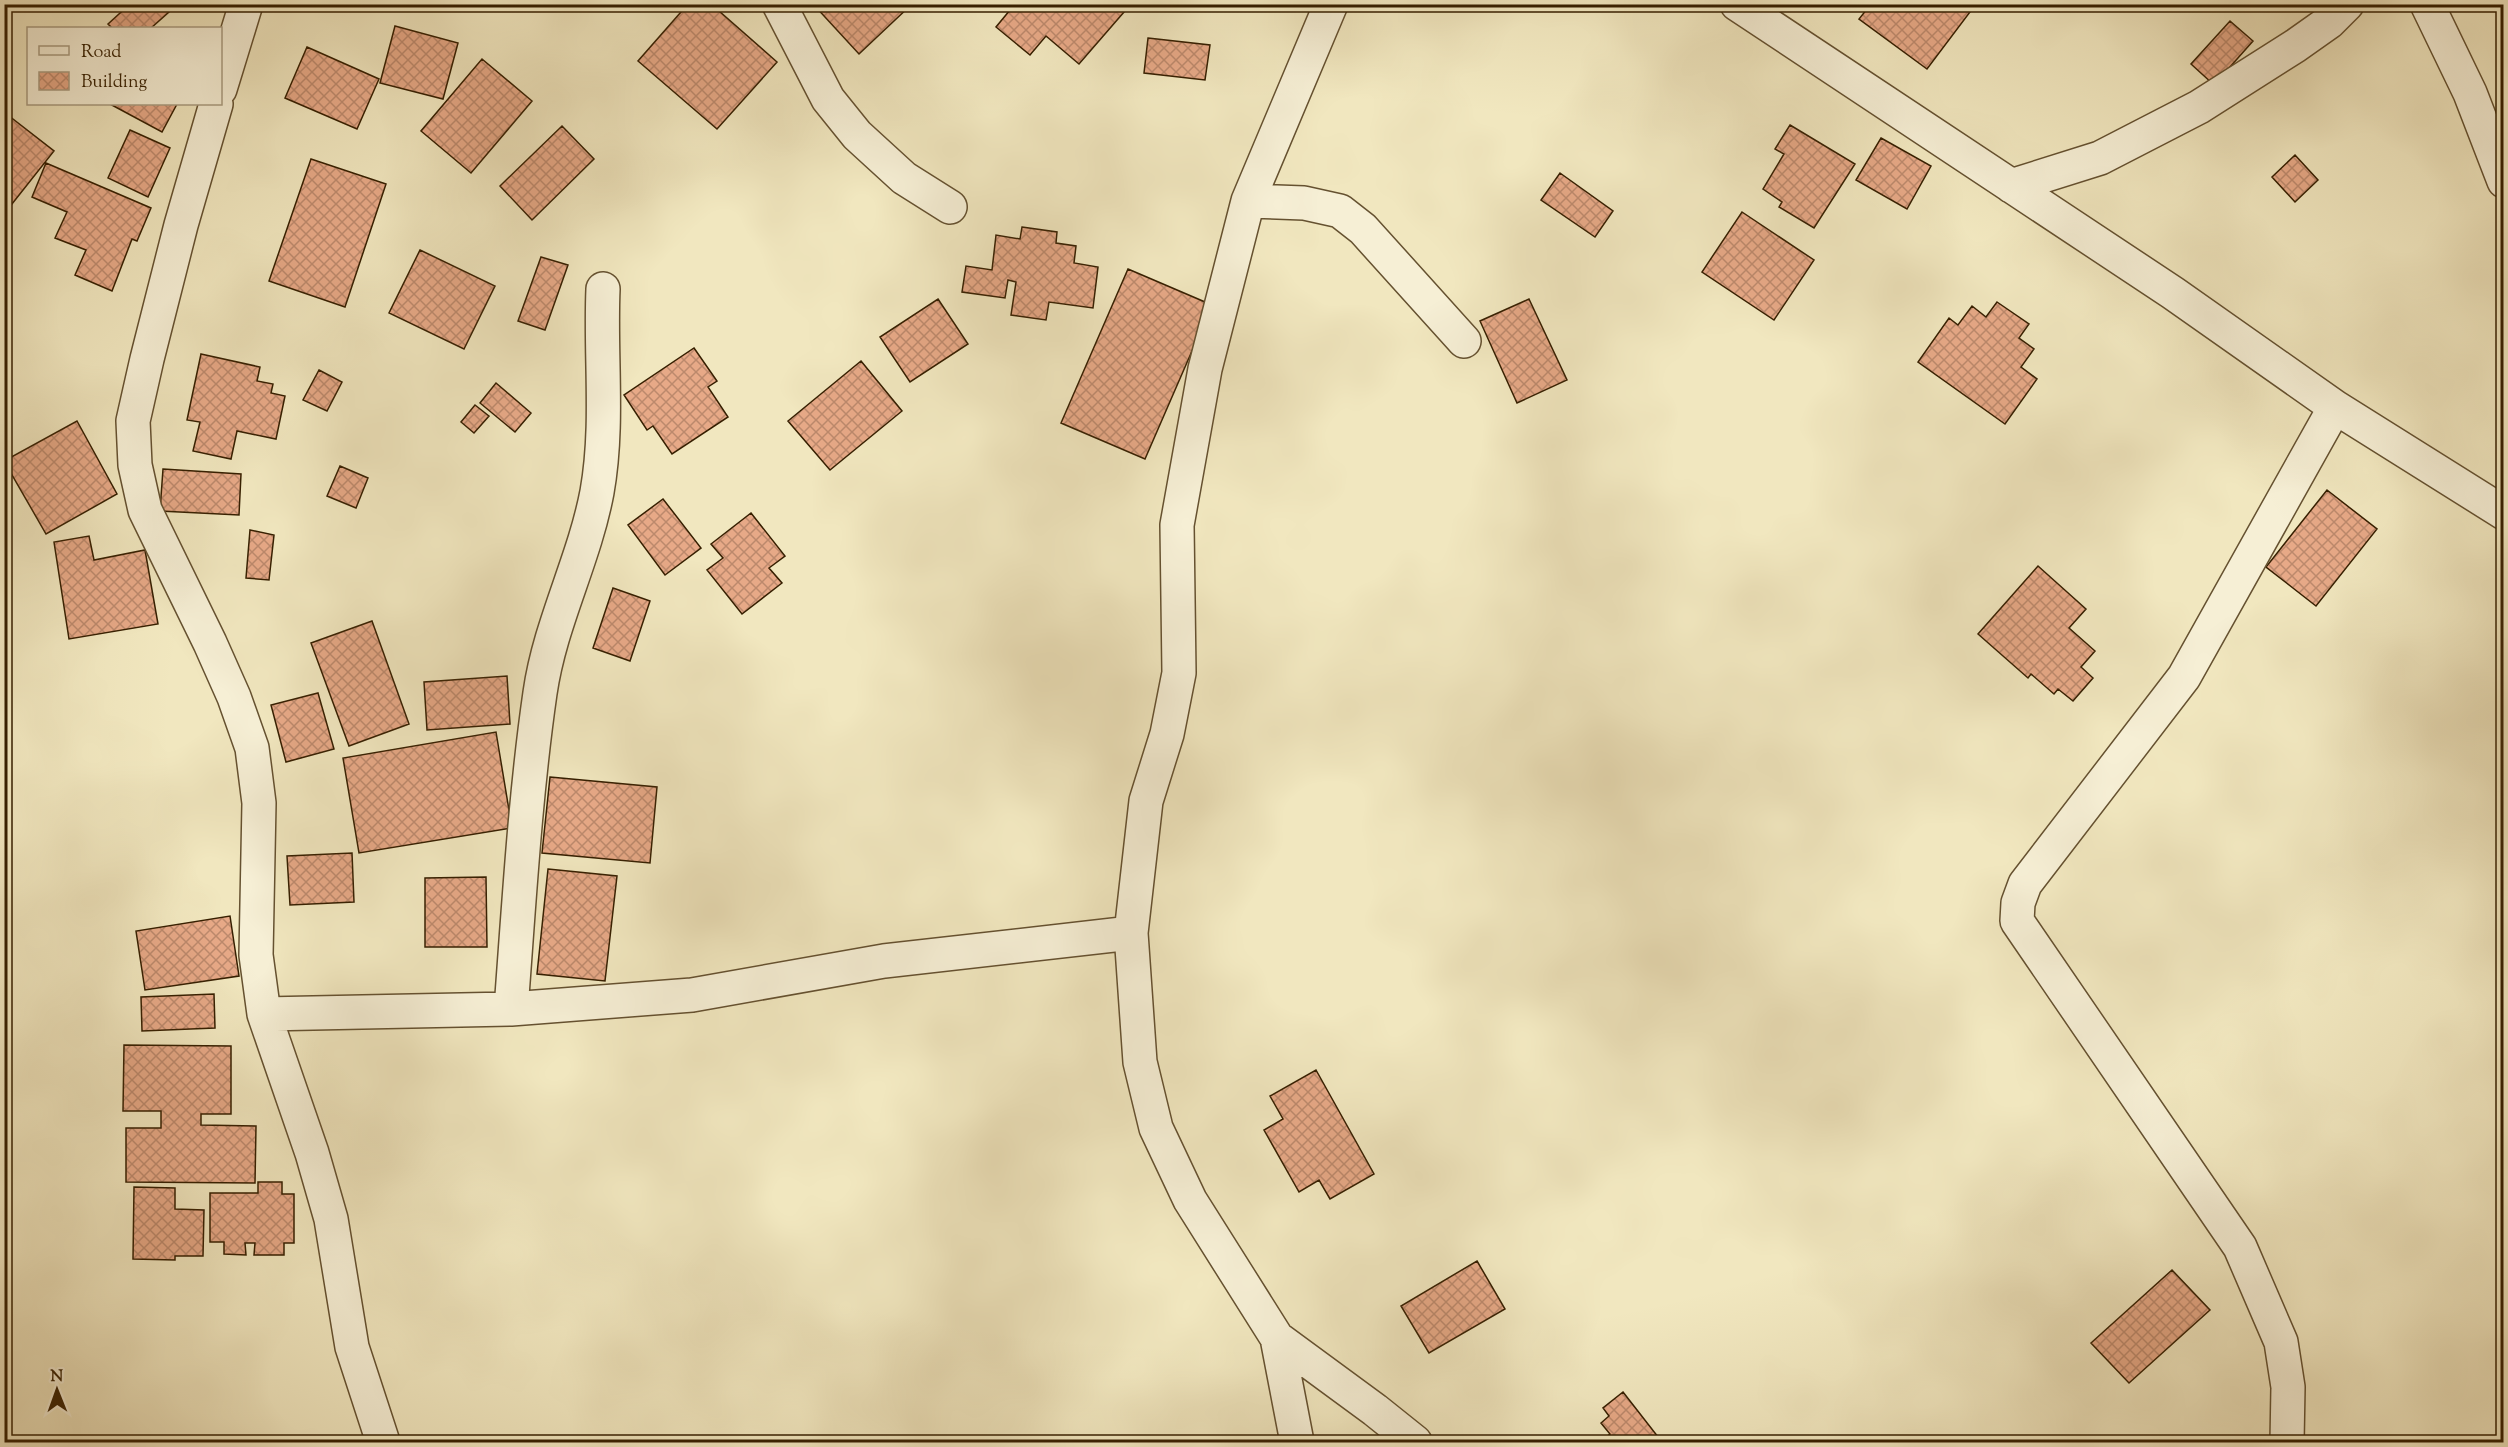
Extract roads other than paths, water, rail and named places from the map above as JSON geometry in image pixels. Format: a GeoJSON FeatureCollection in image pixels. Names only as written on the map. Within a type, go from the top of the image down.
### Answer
{"type":"FeatureCollection","features":[{"type":"Feature","properties":{"kind":"street"},"geometry":{"type":"LineString","coordinates":[[222,82],[246,4]]}},
{"type":"Feature","properties":{"kind":"street"},"geometry":{"type":"LineString","coordinates":[[779,4],[828,99],[857,135],[904,178],[950,207]]}},
{"type":"Feature","properties":{"kind":"street"},"geometry":{"type":"LineString","coordinates":[[1297,1443],[1277,1338],[1190,1200],[1156,1128],[1140,1062],[1131,933],[1146,801],[1167,734],[1179,673],[1177,525],[1205,369],[1248,201],[1331,4]]}},
{"type":"Feature","properties":{"kind":"street"},"geometry":{"type":"LineString","coordinates":[[1737,4],[2173,293],[2335,407],[2504,513]]}},
{"type":"Feature","properties":{"kind":"street"},"geometry":{"type":"LineString","coordinates":[[2010,186],[2100,158],[2199,107],[2295,46],[2329,22],[2347,4]]}},
{"type":"Feature","properties":{"kind":"street"},"geometry":{"type":"LineString","coordinates":[[2427,4],[2470,93],[2504,181]]}},
{"type":"Feature","properties":{"kind":"street"},"geometry":{"type":"LineString","coordinates":[[216,105],[181,225],[133,421],[135,465],[145,510],[210,643],[234,697],[252,748],[259,803],[256,955],[264,1014],[309,1143],[328,1208],[352,1347],[383,1443]]}},
{"type":"Feature","properties":{"kind":"street"},"geometry":{"type":"LineString","coordinates":[[1248,201],[1304,203],[1340,211],[1363,229],[1464,341]]}},
{"type":"Feature","properties":{"kind":"street"},"geometry":{"type":"LineString","coordinates":[[511,1009],[540,692],[551,638],[580,560],[597,492],[601,458],[604,357],[603,289]]}},
{"type":"Feature","properties":{"kind":"street"},"geometry":{"type":"LineString","coordinates":[[2287,1443],[2288,1387],[2281,1342],[2240,1246],[2017,921],[2018,903],[2025,884],[2184,677],[2335,407]]}},
{"type":"Feature","properties":{"kind":"street"},"geometry":{"type":"LineString","coordinates":[[264,1014],[511,1009],[692,995],[884,961],[1131,933]]}},
{"type":"Feature","properties":{"kind":"street"},"geometry":{"type":"LineString","coordinates":[[1277,1338],[1375,1410],[1414,1443]]}}]}
